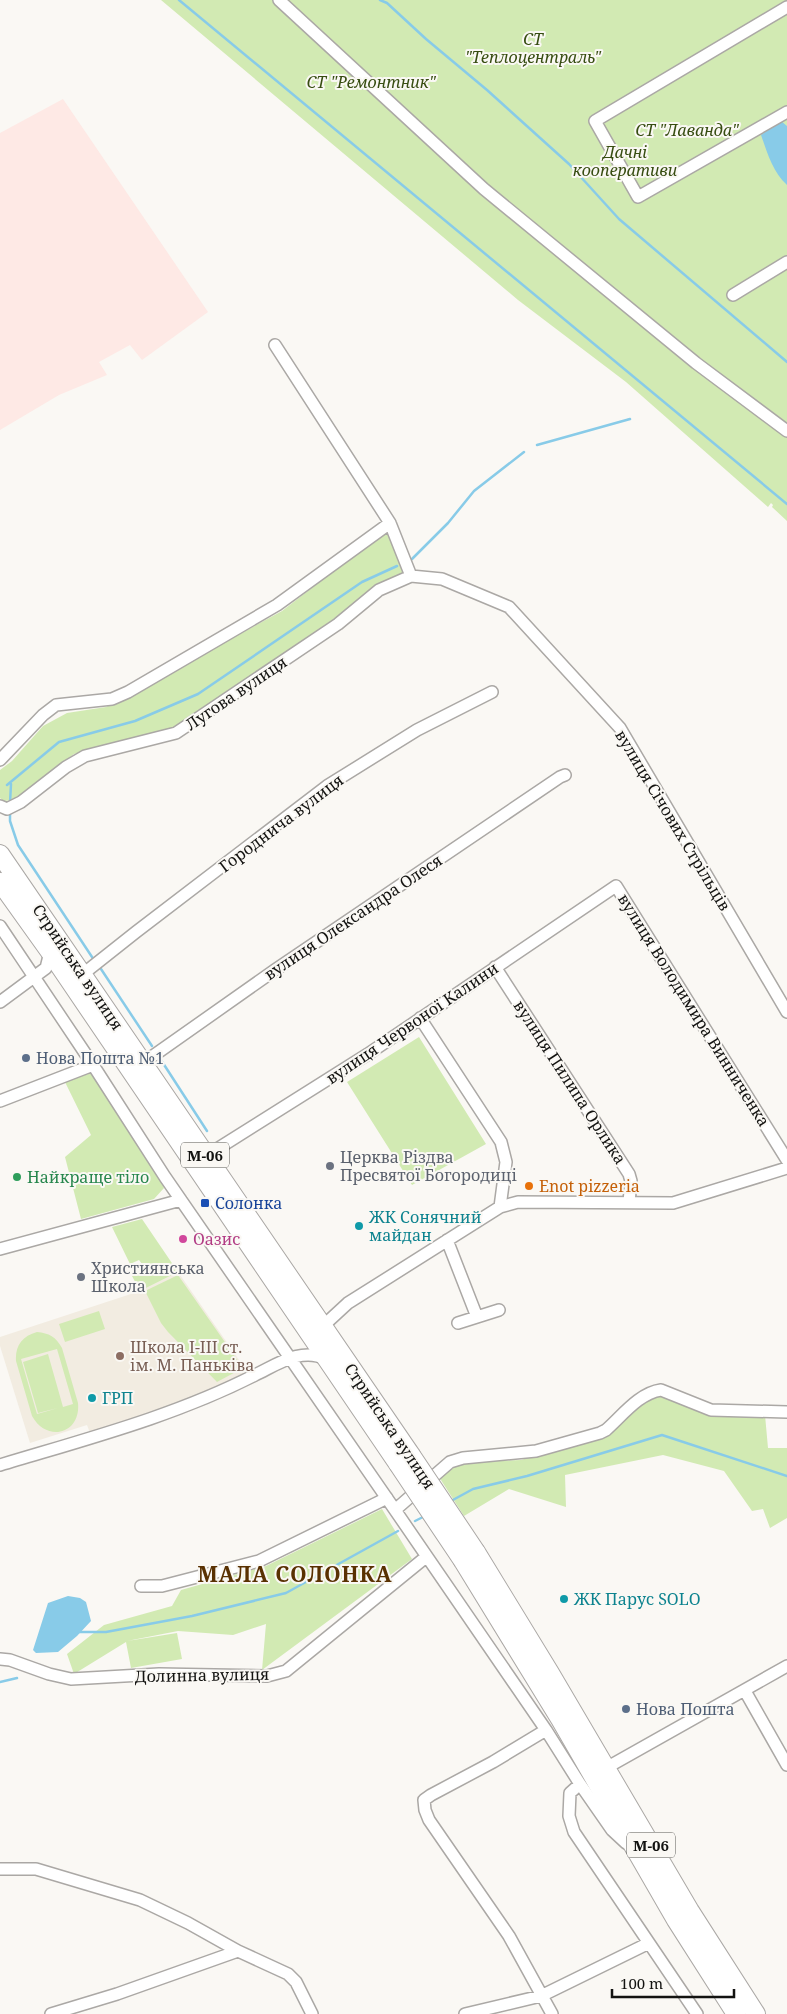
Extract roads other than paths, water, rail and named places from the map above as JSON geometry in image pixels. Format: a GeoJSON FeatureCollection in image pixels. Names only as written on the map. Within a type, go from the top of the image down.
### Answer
{"type":"FeatureCollection","features":[{"type":"Feature","properties":{"kind":"highway","name":"Стрийська вулиця"},"geometry":{"type":"LineString","coordinates":[[0,854],[86,970],[315,1330],[469,1556],[606,1768],[686,1905],[756,2014]]}},
{"type":"Feature","properties":{"kind":"highway","name":"Стрийська вулиця"},"geometry":{"type":"LineString","coordinates":[[0,882],[50,952],[86,970],[143,1063],[206,1156],[315,1330],[326,1359],[404,1460]]}},
{"type":"Feature","properties":{"kind":"highway","name":"Стрийська вулиця"},"geometry":{"type":"LineString","coordinates":[[469,1556],[676,1920],[736,2014]]}},
{"type":"Feature","properties":{"kind":"street"},"geometry":{"type":"LineString","coordinates":[[278,0],[484,189],[696,363],[787,431]]}},
{"type":"Feature","properties":{"kind":"street"},"geometry":{"type":"LineString","coordinates":[[787,7],[595,121],[638,198],[787,112]]}},
{"type":"Feature","properties":{"kind":"street"},"geometry":{"type":"LineString","coordinates":[[733,295],[787,262]]}},
{"type":"Feature","properties":{"kind":"street"},"geometry":{"type":"LineString","coordinates":[[275,345],[390,523],[411,576]]}},
{"type":"Feature","properties":{"kind":"street"},"geometry":{"type":"LineString","coordinates":[[0,760],[43,715],[56,705],[112,699],[128,692],[277,605],[390,523]]}},
{"type":"Feature","properties":{"kind":"street","name":"Лугова вулиця"},"geometry":{"type":"LineString","coordinates":[[0,806],[7,808],[21,802],[66,767],[85,756],[176,733],[338,624],[379,590],[411,576]]}},
{"type":"Feature","properties":{"kind":"street","name":"вулиця Січових Стрільців"},"geometry":{"type":"LineString","coordinates":[[411,576],[442,579],[510,607],[620,728],[787,1012]]}},
{"type":"Feature","properties":{"kind":"street","name":"Городнича вулиця"},"geometry":{"type":"LineString","coordinates":[[86,970],[327,786],[417,730],[492,692]]}},
{"type":"Feature","properties":{"kind":"street","name":"вулиця Олександра Олеся"},"geometry":{"type":"LineString","coordinates":[[143,1063],[275,970],[565,775]]}},
{"type":"Feature","properties":{"kind":"street","name":"вулиця Червоної Калини"},"geometry":{"type":"LineString","coordinates":[[206,1156],[496,968],[616,886]]}},
{"type":"Feature","properties":{"kind":"street","name":"вулиця Володимира Винниченка"},"geometry":{"type":"LineString","coordinates":[[616,886],[787,1160]]}},
{"type":"Feature","properties":{"kind":"street"},"geometry":{"type":"LineString","coordinates":[[0,926],[37,974],[181,1200],[396,1510],[426,1557],[546,1730],[580,1784],[612,1830],[636,1851]]}},
{"type":"Feature","properties":{"kind":"street"},"geometry":{"type":"LineString","coordinates":[[0,1002],[48,964],[50,952]]}},
{"type":"Feature","properties":{"kind":"street","name":"вулиця Пилипа Орлика"},"geometry":{"type":"LineString","coordinates":[[496,968],[629,1174],[631,1181],[629,1202]]}},
{"type":"Feature","properties":{"kind":"street"},"geometry":{"type":"LineString","coordinates":[[37,974],[54,970],[86,970]]}},
{"type":"Feature","properties":{"kind":"street"},"geometry":{"type":"LineString","coordinates":[[420,1018],[501,1142],[506,1162],[500,1207]]}},
{"type":"Feature","properties":{"kind":"street"},"geometry":{"type":"LineString","coordinates":[[0,1101],[94,1065]]}},
{"type":"Feature","properties":{"kind":"street"},"geometry":{"type":"LineString","coordinates":[[307,1354],[315,1330],[348,1303],[500,1207],[518,1202],[673,1203],[787,1168]]}},
{"type":"Feature","properties":{"kind":"street"},"geometry":{"type":"LineString","coordinates":[[0,1250],[181,1200]]}},
{"type":"Feature","properties":{"kind":"street"},"geometry":{"type":"LineString","coordinates":[[448,1240],[478,1317]]}},
{"type":"Feature","properties":{"kind":"street"},"geometry":{"type":"LineString","coordinates":[[458,1323],[498,1310]]}},
{"type":"Feature","properties":{"kind":"street"},"geometry":{"type":"LineString","coordinates":[[0,1465],[101,1435],[223,1392],[290,1357],[307,1354],[326,1359]]}},
{"type":"Feature","properties":{"kind":"street"},"geometry":{"type":"LineString","coordinates":[[396,1510],[450,1462],[463,1458],[536,1451],[600,1433],[606,1430],[644,1396],[652,1392],[660,1390],[711,1410],[787,1412]]}},
{"type":"Feature","properties":{"kind":"street"},"geometry":{"type":"LineString","coordinates":[[141,1586],[162,1586],[259,1561],[387,1498]]}},
{"type":"Feature","properties":{"kind":"street","name":"Долинна вулиця"},"geometry":{"type":"LineString","coordinates":[[0,1659],[10,1660],[49,1674],[71,1679],[159,1674],[267,1676],[286,1671],[426,1557]]}},
{"type":"Feature","properties":{"kind":"street"},"geometry":{"type":"LineString","coordinates":[[606,1768],[787,1666]]}},
{"type":"Feature","properties":{"kind":"street"},"geometry":{"type":"LineString","coordinates":[[745,1691],[787,1765]]}},
{"type":"Feature","properties":{"kind":"street"},"geometry":{"type":"LineString","coordinates":[[546,1730],[493,1762],[431,1795],[424,1800],[424,1806],[429,1820],[437,1833],[509,1936],[552,2014]]}},
{"type":"Feature","properties":{"kind":"street"},"geometry":{"type":"LineString","coordinates":[[580,1784],[570,1793],[569,1816],[574,1832],[697,2014]]}},
{"type":"Feature","properties":{"kind":"street"},"geometry":{"type":"LineString","coordinates":[[0,1869],[36,1869],[140,1900],[188,1923],[238,1951],[288,1974],[296,1982],[312,2014]]}},
{"type":"Feature","properties":{"kind":"street"},"geometry":{"type":"LineString","coordinates":[[465,2014],[541,1996],[649,1943]]}},
{"type":"Feature","properties":{"kind":"street"},"geometry":{"type":"LineString","coordinates":[[51,2014],[117,1994],[238,1951]]}},
{"type":"Feature","properties":{"kind":"water"},"geometry":{"type":"Polygon","coordinates":[[[781,121],[787,126],[787,185],[774,168],[761,135],[781,121]]]}},
{"type":"Feature","properties":{"kind":"water"},"geometry":{"type":"Polygon","coordinates":[[[68,1596],[80,1598],[86,1602],[91,1621],[58,1652],[36,1653],[33,1650],[48,1603],[68,1596]]]}},
{"type":"Feature","properties":{"kind":"waterway"},"geometry":{"type":"LineString","coordinates":[[179,0],[787,504]]}},
{"type":"Feature","properties":{"kind":"waterway"},"geometry":{"type":"LineString","coordinates":[[380,0],[387,3],[569,164],[619,219],[787,362]]}},
{"type":"Feature","properties":{"kind":"waterway"},"geometry":{"type":"LineString","coordinates":[[537,445],[630,419]]}},
{"type":"Feature","properties":{"kind":"waterway"},"geometry":{"type":"LineString","coordinates":[[412,559],[448,523],[474,491],[524,452]]}},
{"type":"Feature","properties":{"kind":"waterway"},"geometry":{"type":"LineString","coordinates":[[7,785],[59,742],[135,721],[198,694],[362,582],[397,566]]}},
{"type":"Feature","properties":{"kind":"waterway"},"geometry":{"type":"LineString","coordinates":[[10,803],[11,784]]}},
{"type":"Feature","properties":{"kind":"waterway"},"geometry":{"type":"LineString","coordinates":[[10,812],[10,821],[18,845],[94,960]]}},
{"type":"Feature","properties":{"kind":"waterway"},"geometry":{"type":"LineString","coordinates":[[99,966],[152,1046]]}},
{"type":"Feature","properties":{"kind":"waterway"},"geometry":{"type":"LineString","coordinates":[[161,1060],[207,1131]]}},
{"type":"Feature","properties":{"kind":"waterway"},"geometry":{"type":"LineString","coordinates":[[451,1501],[473,1489],[527,1476],[662,1435],[787,1476]]}},
{"type":"Feature","properties":{"kind":"waterway"},"geometry":{"type":"LineString","coordinates":[[415,1521],[425,1516]]}},
{"type":"Feature","properties":{"kind":"waterway"},"geometry":{"type":"LineString","coordinates":[[79,1632],[106,1632],[192,1616],[286,1593],[398,1531]]}},
{"type":"Feature","properties":{"kind":"waterway"},"geometry":{"type":"LineString","coordinates":[[0,1682],[17,1678]]}},
{"type":"Feature","properties":{"kind":"place","name":"Нова Пошта №1"},"geometry":{"type":"Point","coordinates":[26,1058]}},
{"type":"Feature","properties":{"kind":"place","name":"Церква Різдва Пресвятої Богородиці"},"geometry":{"type":"Point","coordinates":[330,1166]}},
{"type":"Feature","properties":{"kind":"place","name":"Найкраще тіло"},"geometry":{"type":"Point","coordinates":[17,1177]}},
{"type":"Feature","properties":{"kind":"place","name":"Enot pizzeria"},"geometry":{"type":"Point","coordinates":[529,1186]}},
{"type":"Feature","properties":{"kind":"place","name":"Солонка"},"geometry":{"type":"Point","coordinates":[205,1203]}},
{"type":"Feature","properties":{"kind":"place","name":"ЖК Сонячний майдан"},"geometry":{"type":"Point","coordinates":[359,1226]}},
{"type":"Feature","properties":{"kind":"place","name":"Оазис"},"geometry":{"type":"Point","coordinates":[183,1239]}},
{"type":"Feature","properties":{"kind":"place","name":"Християнська Школа"},"geometry":{"type":"Point","coordinates":[81,1277]}},
{"type":"Feature","properties":{"kind":"place","name":"Школа І-ІІІ ст. ім. М. Паньківа"},"geometry":{"type":"Point","coordinates":[120,1356]}},
{"type":"Feature","properties":{"kind":"place","name":"ГРП"},"geometry":{"type":"Point","coordinates":[92,1398]}},
{"type":"Feature","properties":{"kind":"place","name":"ЖК Парус SOLO"},"geometry":{"type":"Point","coordinates":[564,1599]}},
{"type":"Feature","properties":{"kind":"place","name":"Нова Пошта"},"geometry":{"type":"Point","coordinates":[626,1709]}},
{"type":"Feature","properties":{"kind":"district","name":"МАЛА СОЛОНКА"},"geometry":{"type":"Point","coordinates":[295,1574]}},
{"type":"Feature","properties":{"kind":"park label","name":"СТ \"Теплоцентраль\""},"geometry":{"type":"Point","coordinates":[533,48]}},
{"type":"Feature","properties":{"kind":"park label","name":"СТ \"Ремонтник\""},"geometry":{"type":"Point","coordinates":[371,82]}},
{"type":"Feature","properties":{"kind":"park label","name":"СТ \"Лаванда\""},"geometry":{"type":"Point","coordinates":[687,130]}},
{"type":"Feature","properties":{"kind":"park label","name":"Дачні кооперативи"},"geometry":{"type":"Point","coordinates":[625,161]}}]}
